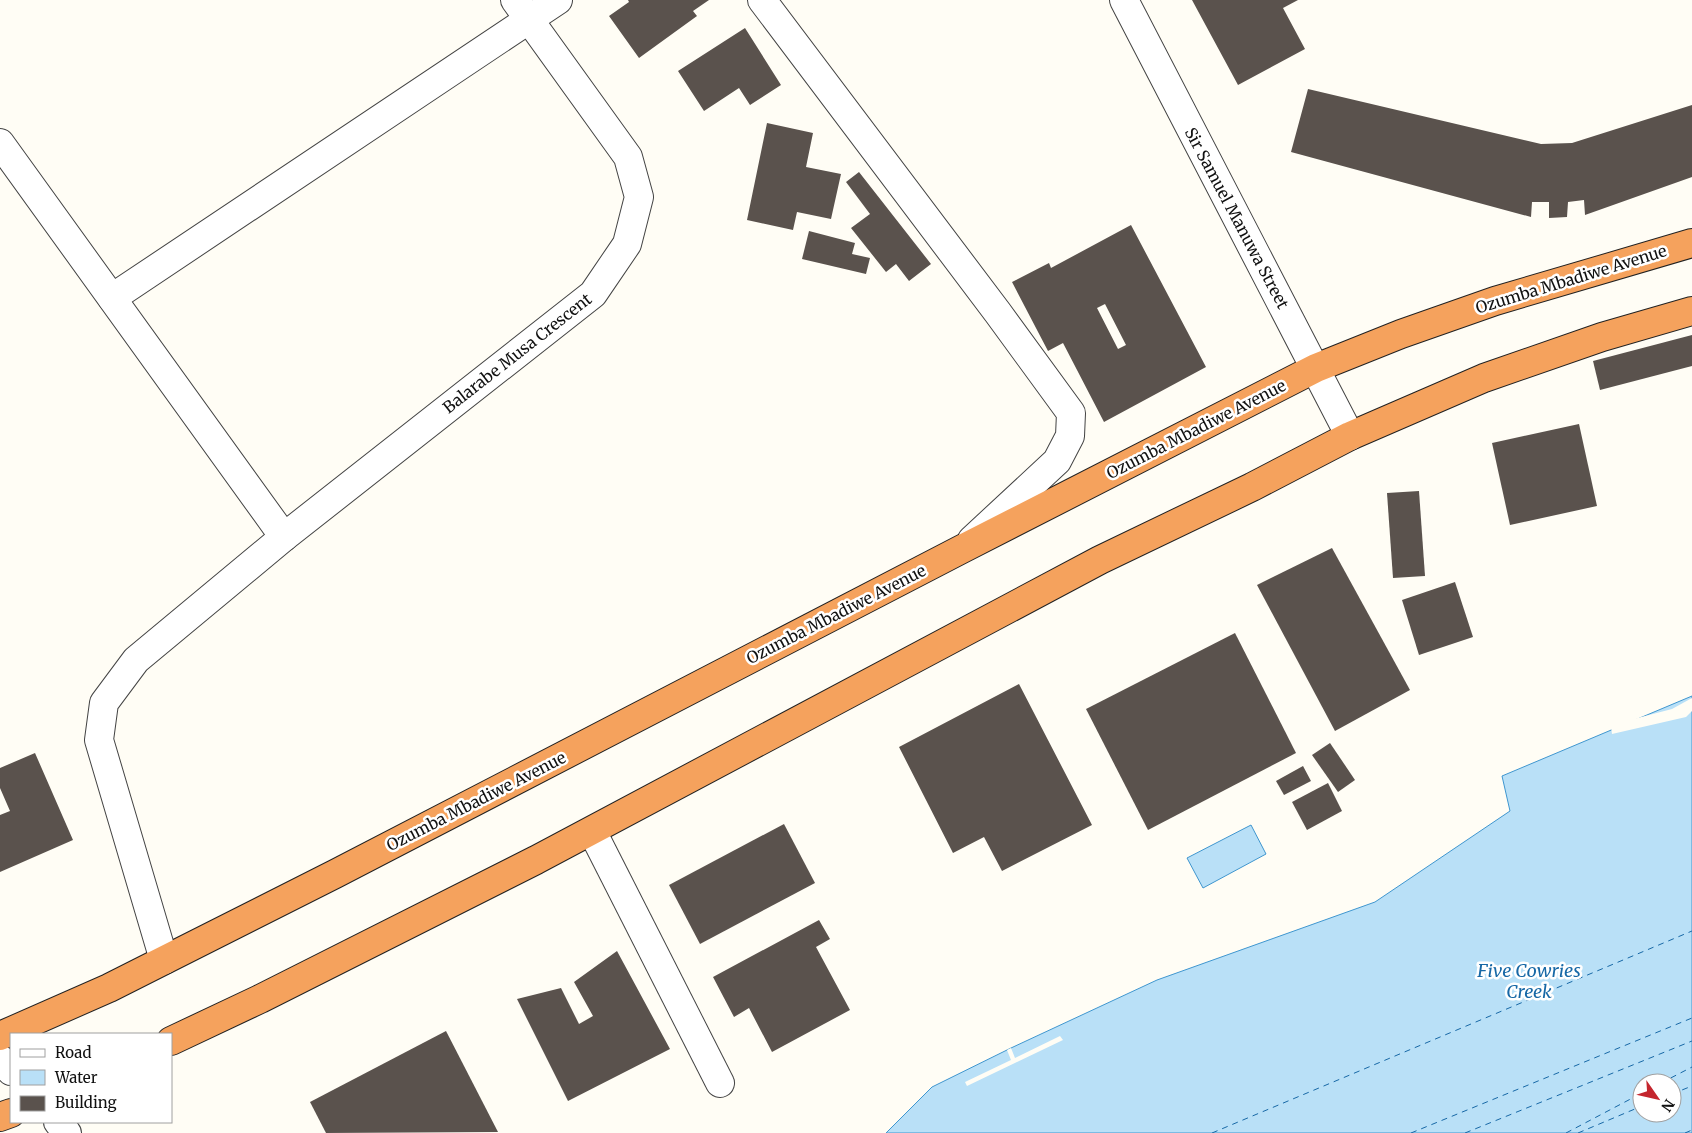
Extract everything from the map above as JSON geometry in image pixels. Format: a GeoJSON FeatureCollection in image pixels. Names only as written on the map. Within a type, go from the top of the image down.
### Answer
{"type":"FeatureCollection","features":[{"type":"Feature","properties":{"kind":"highway","name":"Ozumba Mbadiwe Avenue"},"geometry":{"type":"LineString","coordinates":[[0,1036],[109,988],[335,874],[1316,368],[1401,334],[1495,301],[1692,243]]}},
{"type":"Feature","properties":{"kind":"highway"},"geometry":{"type":"LineString","coordinates":[[172,1041],[260,999],[592,831],[1100,560],[1350,436],[1484,378],[1602,337],[1692,311]]}},
{"type":"Feature","properties":{"kind":"street"},"geometry":{"type":"LineString","coordinates":[[112,298],[522,10],[558,0]]}},
{"type":"Feature","properties":{"kind":"street"},"geometry":{"type":"LineString","coordinates":[[762,0],[1071,413],[1070,436],[1057,460],[962,549]]}},
{"type":"Feature","properties":{"kind":"street","name":"Sir Samuel Manuwa Street"},"geometry":{"type":"LineString","coordinates":[[1124,0],[1350,436]]}},
{"type":"Feature","properties":{"kind":"street","name":"Balarabe Musa Crescent"},"geometry":{"type":"LineString","coordinates":[[164,960],[99,740],[104,703],[136,660],[284,537],[593,294],[627,244],[639,197],[628,157],[522,10]]}},
{"type":"Feature","properties":{"kind":"street"},"geometry":{"type":"LineString","coordinates":[[0,143],[284,537]]}},
{"type":"Feature","properties":{"kind":"street"},"geometry":{"type":"LineString","coordinates":[[592,831],[720,1083]]}},
{"type":"Feature","properties":{"kind":"street"},"geometry":{"type":"LineString","coordinates":[[0,1060],[10,1070]]}},
{"type":"Feature","properties":{"kind":"street"},"geometry":{"type":"LineString","coordinates":[[59,1123],[67,1133]]}},
{"type":"Feature","properties":{"kind":"water","name":"Five Cowries Creek"},"geometry":{"type":"Polygon","coordinates":[[[1692,696],[1692,1133],[886,1133],[932,1087],[1157,980],[1375,902],[1510,811],[1502,776],[1692,696]]]}},
{"type":"Feature","properties":{"kind":"water"},"geometry":{"type":"Polygon","coordinates":[[[1251,825],[1266,854],[1203,888],[1187,858],[1251,825]]]}},
{"type":"Feature","properties":{"kind":"pier"},"geometry":{"type":"Polygon","coordinates":[[[1692,698],[1692,711],[1686,717],[1612,734],[1611,727],[1626,721],[1672,709],[1692,698]]]}},
{"type":"Feature","properties":{"kind":"pier"},"geometry":{"type":"Polygon","coordinates":[[[1060,1036],[1063,1040],[967,1086],[965,1082],[1011,1060],[1007,1050],[1011,1048],[1015,1058],[1060,1036]]]}},
{"type":"Feature","properties":{"kind":"building"},"geometry":{"type":"Polygon","coordinates":[[[628,0],[709,0],[693,11],[697,16],[639,58],[609,16],[629,2],[628,0]]]}},
{"type":"Feature","properties":{"kind":"building"},"geometry":{"type":"Polygon","coordinates":[[[1192,0],[1298,0],[1283,8],[1305,49],[1238,85],[1192,0]]]}},
{"type":"Feature","properties":{"kind":"building"},"geometry":{"type":"Polygon","coordinates":[[[745,28],[781,85],[750,105],[739,88],[704,111],[678,71],[745,28]]]}},
{"type":"Feature","properties":{"kind":"building"},"geometry":{"type":"Polygon","coordinates":[[[1308,89],[1541,144],[1572,143],[1692,105],[1692,177],[1585,215],[1584,200],[1568,202],[1567,217],[1549,218],[1549,202],[1532,202],[1531,217],[1291,152],[1308,89]]]}},
{"type":"Feature","properties":{"kind":"building"},"geometry":{"type":"Polygon","coordinates":[[[767,123],[813,133],[806,167],[841,174],[831,219],[797,212],[793,230],[747,220],[767,123]]]}},
{"type":"Feature","properties":{"kind":"building"},"geometry":{"type":"Polygon","coordinates":[[[859,172],[931,264],[909,281],[896,264],[886,272],[851,228],[870,214],[846,182],[859,172]]]}},
{"type":"Feature","properties":{"kind":"building"},"geometry":{"type":"Polygon","coordinates":[[[1131,225],[1206,367],[1104,422],[1063,343],[1048,351],[1012,282],[1049,263],[1051,268],[1131,225]],[[1105,304],[1097,308],[1118,349],[1126,345],[1105,304]]]}},
{"type":"Feature","properties":{"kind":"building"},"geometry":{"type":"Polygon","coordinates":[[[809,231],[855,243],[852,254],[870,258],[866,274],[802,259],[809,231]]]}},
{"type":"Feature","properties":{"kind":"building"},"geometry":{"type":"Polygon","coordinates":[[[1692,335],[1692,366],[1600,390],[1593,361],[1692,335]]]}},
{"type":"Feature","properties":{"kind":"building"},"geometry":{"type":"Polygon","coordinates":[[[1579,424],[1597,506],[1510,525],[1492,443],[1579,424]]]}},
{"type":"Feature","properties":{"kind":"building"},"geometry":{"type":"Polygon","coordinates":[[[1419,491],[1425,576],[1393,578],[1387,493],[1419,491]]]}},
{"type":"Feature","properties":{"kind":"building"},"geometry":{"type":"Polygon","coordinates":[[[1332,548],[1410,690],[1335,731],[1257,585],[1332,548]]]}},
{"type":"Feature","properties":{"kind":"building"},"geometry":{"type":"Polygon","coordinates":[[[1455,582],[1473,637],[1419,655],[1402,600],[1455,582]]]}},
{"type":"Feature","properties":{"kind":"building"},"geometry":{"type":"Polygon","coordinates":[[[1235,633],[1296,753],[1148,830],[1086,709],[1235,633]]]}},
{"type":"Feature","properties":{"kind":"building"},"geometry":{"type":"Polygon","coordinates":[[[1019,684],[1092,825],[1002,871],[984,837],[953,853],[899,747],[1019,684]]]}},
{"type":"Feature","properties":{"kind":"building"},"geometry":{"type":"Polygon","coordinates":[[[1330,743],[1355,780],[1338,792],[1312,755],[1330,743]]]}},
{"type":"Feature","properties":{"kind":"building"},"geometry":{"type":"Polygon","coordinates":[[[35,753],[73,840],[0,872],[0,815],[10,811],[0,788],[0,768],[35,753]]]}},
{"type":"Feature","properties":{"kind":"building"},"geometry":{"type":"Polygon","coordinates":[[[1303,766],[1311,781],[1284,795],[1276,781],[1303,766]]]}},
{"type":"Feature","properties":{"kind":"building"},"geometry":{"type":"Polygon","coordinates":[[[1328,783],[1342,811],[1307,830],[1292,802],[1328,783]]]}},
{"type":"Feature","properties":{"kind":"building"},"geometry":{"type":"Polygon","coordinates":[[[784,824],[815,883],[700,944],[669,885],[784,824]]]}},
{"type":"Feature","properties":{"kind":"building"},"geometry":{"type":"Polygon","coordinates":[[[819,920],[830,939],[816,947],[850,1010],[772,1052],[749,1008],[734,1017],[713,977],[819,920]]]}},
{"type":"Feature","properties":{"kind":"building"},"geometry":{"type":"Polygon","coordinates":[[[617,951],[670,1049],[568,1101],[517,999],[561,988],[579,1024],[593,1016],[574,982],[617,951]]]}},
{"type":"Feature","properties":{"kind":"building"},"geometry":{"type":"Polygon","coordinates":[[[446,1031],[498,1132],[326,1133],[310,1102],[446,1031]]]}},
{"type":"Feature","properties":{"kind":"ferry route"},"geometry":{"type":"LineString","coordinates":[[1212,1133],[1692,931]]}},
{"type":"Feature","properties":{"kind":"ferry route"},"geometry":{"type":"LineString","coordinates":[[1411,1133],[1692,1018]]}},
{"type":"Feature","properties":{"kind":"ferry route"},"geometry":{"type":"LineString","coordinates":[[1465,1133],[1692,1041]]}},
{"type":"Feature","properties":{"kind":"ferry route"},"geometry":{"type":"LineString","coordinates":[[1680,1073],[1692,1067]]}},
{"type":"Feature","properties":{"kind":"ferry route"},"geometry":{"type":"LineString","coordinates":[[1682,1090],[1692,1086]]}},
{"type":"Feature","properties":{"kind":"ferry route"},"geometry":{"type":"LineString","coordinates":[[1566,1133],[1632,1098]]}},
{"type":"Feature","properties":{"kind":"ferry route"},"geometry":{"type":"LineString","coordinates":[[1578,1133],[1632,1110]]}},
{"type":"Feature","properties":{"kind":"ferry route"},"geometry":{"type":"LineString","coordinates":[[1685,1133],[1692,1130]]}}]}
